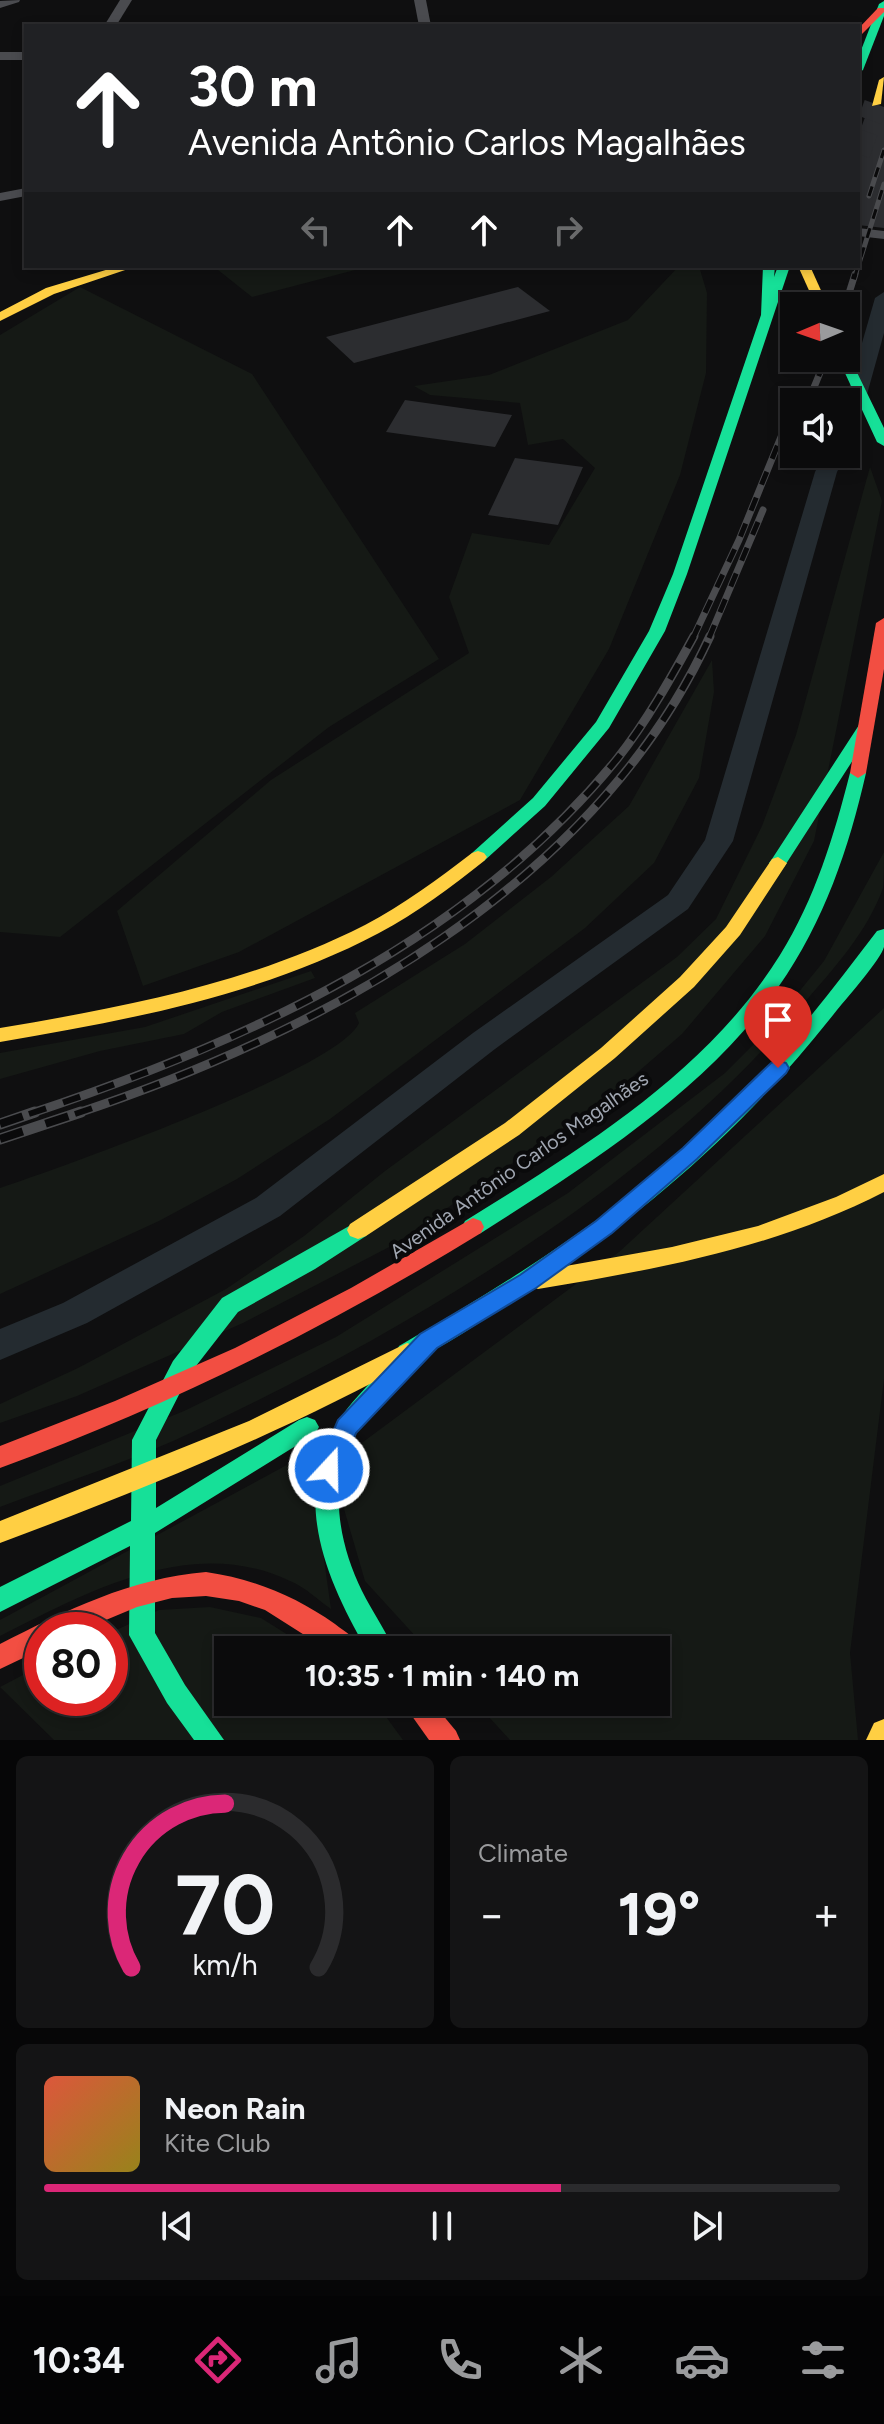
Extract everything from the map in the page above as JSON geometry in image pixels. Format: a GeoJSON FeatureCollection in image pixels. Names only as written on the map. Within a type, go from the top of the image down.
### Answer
{"type":"FeatureCollection","features":[{"type":"Feature","properties":{"kind":"main road"},"geometry":{"type":"LineString","coordinates":[[860,33],[882,7]]}},
{"type":"Feature","properties":{"kind":"main road"},"geometry":{"type":"LineString","coordinates":[[860,65],[882,7]]}},
{"type":"Feature","properties":{"kind":"main road"},"geometry":{"type":"LineString","coordinates":[[876,104],[884,80]]}},
{"type":"Feature","properties":{"kind":"main road"},"geometry":{"type":"LineString","coordinates":[[0,317],[50,291],[125,268]]}},
{"type":"Feature","properties":{"kind":"main road"},"geometry":{"type":"LineString","coordinates":[[767,315],[769,268]]}},
{"type":"Feature","properties":{"kind":"main road"},"geometry":{"type":"LineString","coordinates":[[0,1035],[105,1020],[172,1004],[287,966],[406,911],[507,836],[585,750],[620,699],[658,629],[783,268]]}},
{"type":"Feature","properties":{"kind":"main road"},"geometry":{"type":"LineString","coordinates":[[805,268],[816,292]]}},
{"type":"Feature","properties":{"kind":"main road"},"geometry":{"type":"LineString","coordinates":[[823,268],[823,292]]}},
{"type":"Feature","properties":{"kind":"main road"},"geometry":{"type":"LineString","coordinates":[[851,372],[884,442]]}},
{"type":"Feature","properties":{"kind":"main road","name":"Avenida Antônio Carlos Magalhães"},"geometry":{"type":"LineString","coordinates":[[0,1457],[64,1435],[209,1375],[318,1321],[413,1267],[502,1209],[679,1081],[731,1033],[767,990],[811,916],[835,860],[849,812],[884,623]]}},
{"type":"Feature","properties":{"kind":"main road"},"geometry":{"type":"LineString","coordinates":[[211,1740],[176,1694],[142,1635],[144,1440],[181,1368],[230,1305],[307,1263],[512,1129],[608,1053],[687,982],[733,931],[865,729]]}},
{"type":"Feature","properties":{"kind":"main road"},"geometry":{"type":"LineString","coordinates":[[0,1600],[170,1513],[242,1470],[429,1341],[528,1282],[604,1227],[670,1171],[778,1068],[856,977],[884,935]]}},
{"type":"Feature","properties":{"kind":"main road"},"geometry":{"type":"LineString","coordinates":[[778,1068],[846,1017]]}},
{"type":"Feature","properties":{"kind":"main road"},"geometry":{"type":"LineString","coordinates":[[528,1282],[734,1246],[816,1219],[884,1182]]}},
{"type":"Feature","properties":{"kind":"main road"},"geometry":{"type":"LineString","coordinates":[[0,1532],[181,1463],[429,1341]]}},
{"type":"Feature","properties":{"kind":"main road"},"geometry":{"type":"LineString","coordinates":[[372,1636],[347,1594],[335,1565],[324,1521],[326,1485],[333,1453],[346,1427],[429,1341]]}},
{"type":"Feature","properties":{"kind":"main road"},"geometry":{"type":"LineString","coordinates":[[94,1612],[146,1589],[181,1581],[222,1582],[291,1605],[331,1636]]}},
{"type":"Feature","properties":{"kind":"main road"},"geometry":{"type":"LineString","coordinates":[[0,1657],[24,1645]]}},
{"type":"Feature","properties":{"kind":"main road"},"geometry":{"type":"LineString","coordinates":[[423,1716],[446,1740]]}},
{"type":"Feature","properties":{"kind":"main road"},"geometry":{"type":"LineString","coordinates":[[879,1740],[884,1732]]}},
{"type":"Feature","properties":{"kind":"street"},"geometry":{"type":"LineString","coordinates":[[0,5],[15,0]]}},
{"type":"Feature","properties":{"kind":"street"},"geometry":{"type":"LineString","coordinates":[[111,24],[126,0]]}},
{"type":"Feature","properties":{"kind":"street"},"geometry":{"type":"LineString","coordinates":[[420,0],[425,24]]}},
{"type":"Feature","properties":{"kind":"street"},"geometry":{"type":"LineString","coordinates":[[0,56],[24,56]]}},
{"type":"Feature","properties":{"kind":"street"},"geometry":{"type":"LineString","coordinates":[[0,197],[24,192]]}},
{"type":"Feature","properties":{"kind":"street"},"geometry":{"type":"LineString","coordinates":[[860,231],[884,235]]}},
{"type":"Feature","properties":{"kind":"shaded area"},"geometry":{"type":"Polygon","coordinates":[[[352,268],[355,270],[252,297],[218,270],[352,268]]]}},
{"type":"Feature","properties":{"kind":"shaded area"},"geometry":{"type":"Polygon","coordinates":[[[677,268],[700,268],[707,293],[706,373],[680,475],[609,649],[520,800],[239,952],[143,986],[117,911],[271,780],[469,653],[449,597],[472,533],[549,545],[595,468],[563,439],[528,445],[520,403],[430,395],[414,386],[489,375],[628,320],[677,268]]]}},
{"type":"Feature","properties":{"kind":"shaded area"},"geometry":{"type":"Polygon","coordinates":[[[80,287],[252,374],[439,659],[329,727],[60,937],[0,932],[0,335],[80,287]]]}},
{"type":"Feature","properties":{"kind":"shaded area"},"geometry":{"type":"Polygon","coordinates":[[[870,467],[882,501],[814,841],[765,936],[682,1034],[610,1096],[395,1244],[243,1323],[77,1396],[0,1423],[0,1404],[78,1368],[226,1289],[304,1236],[385,1171],[677,957],[716,919],[762,826],[796,735],[870,467]]]}},
{"type":"Feature","properties":{"kind":"shaded area"},"geometry":{"type":"Polygon","coordinates":[[[712,660],[714,692],[699,778],[654,863],[585,928],[330,1119],[237,1179],[159,1221],[0,1294],[0,1188],[194,1115],[303,1065],[340,1042],[359,1023],[355,1013],[465,944],[551,877],[629,806],[712,660]]]}},
{"type":"Feature","properties":{"kind":"shaded area"},"geometry":{"type":"Polygon","coordinates":[[[884,852],[883,888],[877,904],[827,976],[744,1069],[676,1132],[602,1192],[443,1299],[278,1390],[149,1451],[0,1507],[0,1486],[184,1411],[336,1337],[568,1193],[725,1073],[767,1031],[824,961],[884,852]]]}},
{"type":"Feature","properties":{"kind":"shaded area"},"geometry":{"type":"Polygon","coordinates":[[[311,971],[315,978],[222,1012],[184,1034],[100,1051],[0,1079],[0,1053],[145,1027],[311,971]]]}},
{"type":"Feature","properties":{"kind":"shaded area"},"geometry":{"type":"Polygon","coordinates":[[[884,1008],[884,1379],[850,1653],[858,1740],[510,1740],[488,1716],[670,1716],[670,1636],[415,1636],[365,1581],[344,1509],[359,1445],[619,1252],[884,1008]]]}},
{"type":"Feature","properties":{"kind":"shaded area"},"geometry":{"type":"Polygon","coordinates":[[[309,1453],[331,1609],[296,1584],[253,1568],[215,1564],[178,1566],[141,1574],[49,1612],[24,1612],[24,1624],[0,1636],[0,1620],[309,1453]]]}},
{"type":"Feature","properties":{"kind":"shaded area"},"geometry":{"type":"Polygon","coordinates":[[[210,1607],[261,1618],[290,1636],[214,1636],[214,1716],[385,1716],[403,1740],[54,1740],[30,1716],[128,1716],[128,1625],[159,1610],[210,1607]]]}},
{"type":"Feature","properties":{"kind":"shaded area"},"geometry":{"type":"Polygon","coordinates":[[[24,1674],[24,1711],[0,1687],[24,1674]]]}},
{"type":"Feature","properties":{"kind":"building"},"geometry":{"type":"Polygon","coordinates":[[[867,112],[884,112],[884,228],[860,225],[860,131],[867,112]]]}},
{"type":"Feature","properties":{"kind":"building"},"geometry":{"type":"Polygon","coordinates":[[[518,287],[550,311],[354,363],[326,337],[518,287]]]}},
{"type":"Feature","properties":{"kind":"building"},"geometry":{"type":"Polygon","coordinates":[[[405,400],[512,415],[495,447],[386,432],[405,400]]]}},
{"type":"Feature","properties":{"kind":"building"},"geometry":{"type":"Polygon","coordinates":[[[515,458],[583,467],[558,525],[488,515],[515,458]]]}},
{"type":"Feature","properties":{"kind":"waterway"},"geometry":{"type":"LineString","coordinates":[[859,388],[884,298]]}},
{"type":"Feature","properties":{"kind":"waterway"},"geometry":{"type":"LineString","coordinates":[[0,1345],[75,1313],[268,1207],[484,1041],[678,902],[719,841],[828,468]]}},
{"type":"Feature","properties":{"kind":"tunnel"},"geometry":{"type":"LineString","coordinates":[[860,148],[876,104]]}},
{"type":"Feature","properties":{"kind":"railway"},"geometry":{"type":"LineString","coordinates":[[869,196],[884,150]]}},
{"type":"Feature","properties":{"kind":"railway"},"geometry":{"type":"LineString","coordinates":[[860,260],[884,184]]}},
{"type":"Feature","properties":{"kind":"railway"},"geometry":{"type":"LineString","coordinates":[[855,276],[858,268]]}},
{"type":"Feature","properties":{"kind":"railway"},"geometry":{"type":"LineString","coordinates":[[849,292],[855,274]]}},
{"type":"Feature","properties":{"kind":"railway"},"geometry":{"type":"LineString","coordinates":[[814,388],[820,372]]}},
{"type":"Feature","properties":{"kind":"railway"},"geometry":{"type":"LineString","coordinates":[[694,637],[739,540],[780,439]]}},
{"type":"Feature","properties":{"kind":"railway"},"geometry":{"type":"LineString","coordinates":[[709,637],[763,510]]}},
{"type":"Feature","properties":{"kind":"railway"},"geometry":{"type":"LineString","coordinates":[[29,1114],[111,1086],[272,1018],[349,978],[423,932],[493,881],[558,824],[628,745],[694,637]]}},
{"type":"Feature","properties":{"kind":"railway"},"geometry":{"type":"LineString","coordinates":[[75,1114],[169,1080],[264,1039],[355,992],[443,938],[524,875],[597,804],[660,725],[709,637]]}},
{"type":"Feature","properties":{"kind":"railway"},"geometry":{"type":"LineString","coordinates":[[0,1124],[35,1112]]}},
{"type":"Feature","properties":{"kind":"railway"},"geometry":{"type":"LineString","coordinates":[[75,1114],[81,1112]]}},
{"type":"Feature","properties":{"kind":"railway"},"geometry":{"type":"LineString","coordinates":[[0,1139],[75,1114]]}},
{"type":"Feature","properties":{"kind":"traffic: fast"},"geometry":{"type":"LineString","coordinates":[[860,65],[884,4]]}},
{"type":"Feature","properties":{"kind":"traffic: fast"},"geometry":{"type":"LineString","coordinates":[[767,315],[769,268]]}},
{"type":"Feature","properties":{"kind":"traffic: fast"},"geometry":{"type":"LineString","coordinates":[[478,857],[539,802],[603,724],[657,631],[680,574],[783,268]]}},
{"type":"Feature","properties":{"kind":"traffic: fast"},"geometry":{"type":"LineString","coordinates":[[851,372],[884,442]]}},
{"type":"Feature","properties":{"kind":"traffic: fast"},"geometry":{"type":"LineString","coordinates":[[778,863],[865,729]]}},
{"type":"Feature","properties":{"kind":"traffic: fast"},"geometry":{"type":"LineString","coordinates":[[473,1227],[554,1176],[636,1118],[712,1053],[745,1018],[789,957],[815,907],[836,854],[858,773]]}},
{"type":"Feature","properties":{"kind":"traffic: fast"},"geometry":{"type":"LineString","coordinates":[[407,1353],[585,1241],[708,1142],[764,1085],[884,935]]}},
{"type":"Feature","properties":{"kind":"traffic: fast"},"geometry":{"type":"LineString","coordinates":[[211,1740],[176,1694],[142,1635],[144,1440],[181,1368],[230,1305],[307,1263],[358,1230]]}},
{"type":"Feature","properties":{"kind":"traffic: fast"},"geometry":{"type":"LineString","coordinates":[[373,1636],[339,1569],[326,1512],[327,1483],[334,1454],[348,1426],[367,1402],[403,1367]]}},
{"type":"Feature","properties":{"kind":"traffic: fast"},"geometry":{"type":"LineString","coordinates":[[0,1600],[170,1513],[307,1427]]}},
{"type":"Feature","properties":{"kind":"traffic: slow"},"geometry":{"type":"LineString","coordinates":[[876,104],[884,80]]}},
{"type":"Feature","properties":{"kind":"traffic: slow"},"geometry":{"type":"LineString","coordinates":[[0,317],[50,291],[125,268]]}},
{"type":"Feature","properties":{"kind":"traffic: slow"},"geometry":{"type":"LineString","coordinates":[[805,268],[816,292]]}},
{"type":"Feature","properties":{"kind":"traffic: slow"},"geometry":{"type":"LineString","coordinates":[[0,1035],[62,1025],[189,997],[252,979],[314,956],[373,929],[428,896],[478,857]]}},
{"type":"Feature","properties":{"kind":"traffic: slow"},"geometry":{"type":"LineString","coordinates":[[358,1230],[512,1129],[608,1053],[687,982],[733,931],[778,863]]}},
{"type":"Feature","properties":{"kind":"traffic: slow"},"geometry":{"type":"LineString","coordinates":[[538,1280],[628,1265],[759,1235],[843,1203],[884,1182]]}},
{"type":"Feature","properties":{"kind":"traffic: slow"},"geometry":{"type":"LineString","coordinates":[[0,1532],[156,1472],[258,1428],[407,1353]]}},
{"type":"Feature","properties":{"kind":"traffic: slow"},"geometry":{"type":"LineString","coordinates":[[879,1740],[884,1732]]}},
{"type":"Feature","properties":{"kind":"traffic: jam"},"geometry":{"type":"LineString","coordinates":[[860,33],[881,10]]}},
{"type":"Feature","properties":{"kind":"traffic: jam"},"geometry":{"type":"LineString","coordinates":[[858,773],[884,623]]}},
{"type":"Feature","properties":{"kind":"traffic: jam"},"geometry":{"type":"LineString","coordinates":[[0,1457],[123,1409],[243,1354],[359,1294],[473,1227]]}},
{"type":"Feature","properties":{"kind":"traffic: jam"},"geometry":{"type":"LineString","coordinates":[[94,1612],[137,1595],[172,1586],[206,1584],[239,1589],[273,1601],[330,1636]]}},
{"type":"Feature","properties":{"kind":"traffic: jam"},"geometry":{"type":"LineString","coordinates":[[0,1657],[24,1645]]}},
{"type":"Feature","properties":{"kind":"traffic: jam"},"geometry":{"type":"LineString","coordinates":[[426,1716],[446,1740]]}},
{"type":"Feature","properties":{"kind":"route"},"geometry":{"type":"LineString","coordinates":[[329,1469],[346,1427],[429,1341],[528,1282],[604,1227],[690,1154],[778,1068]]}}]}
